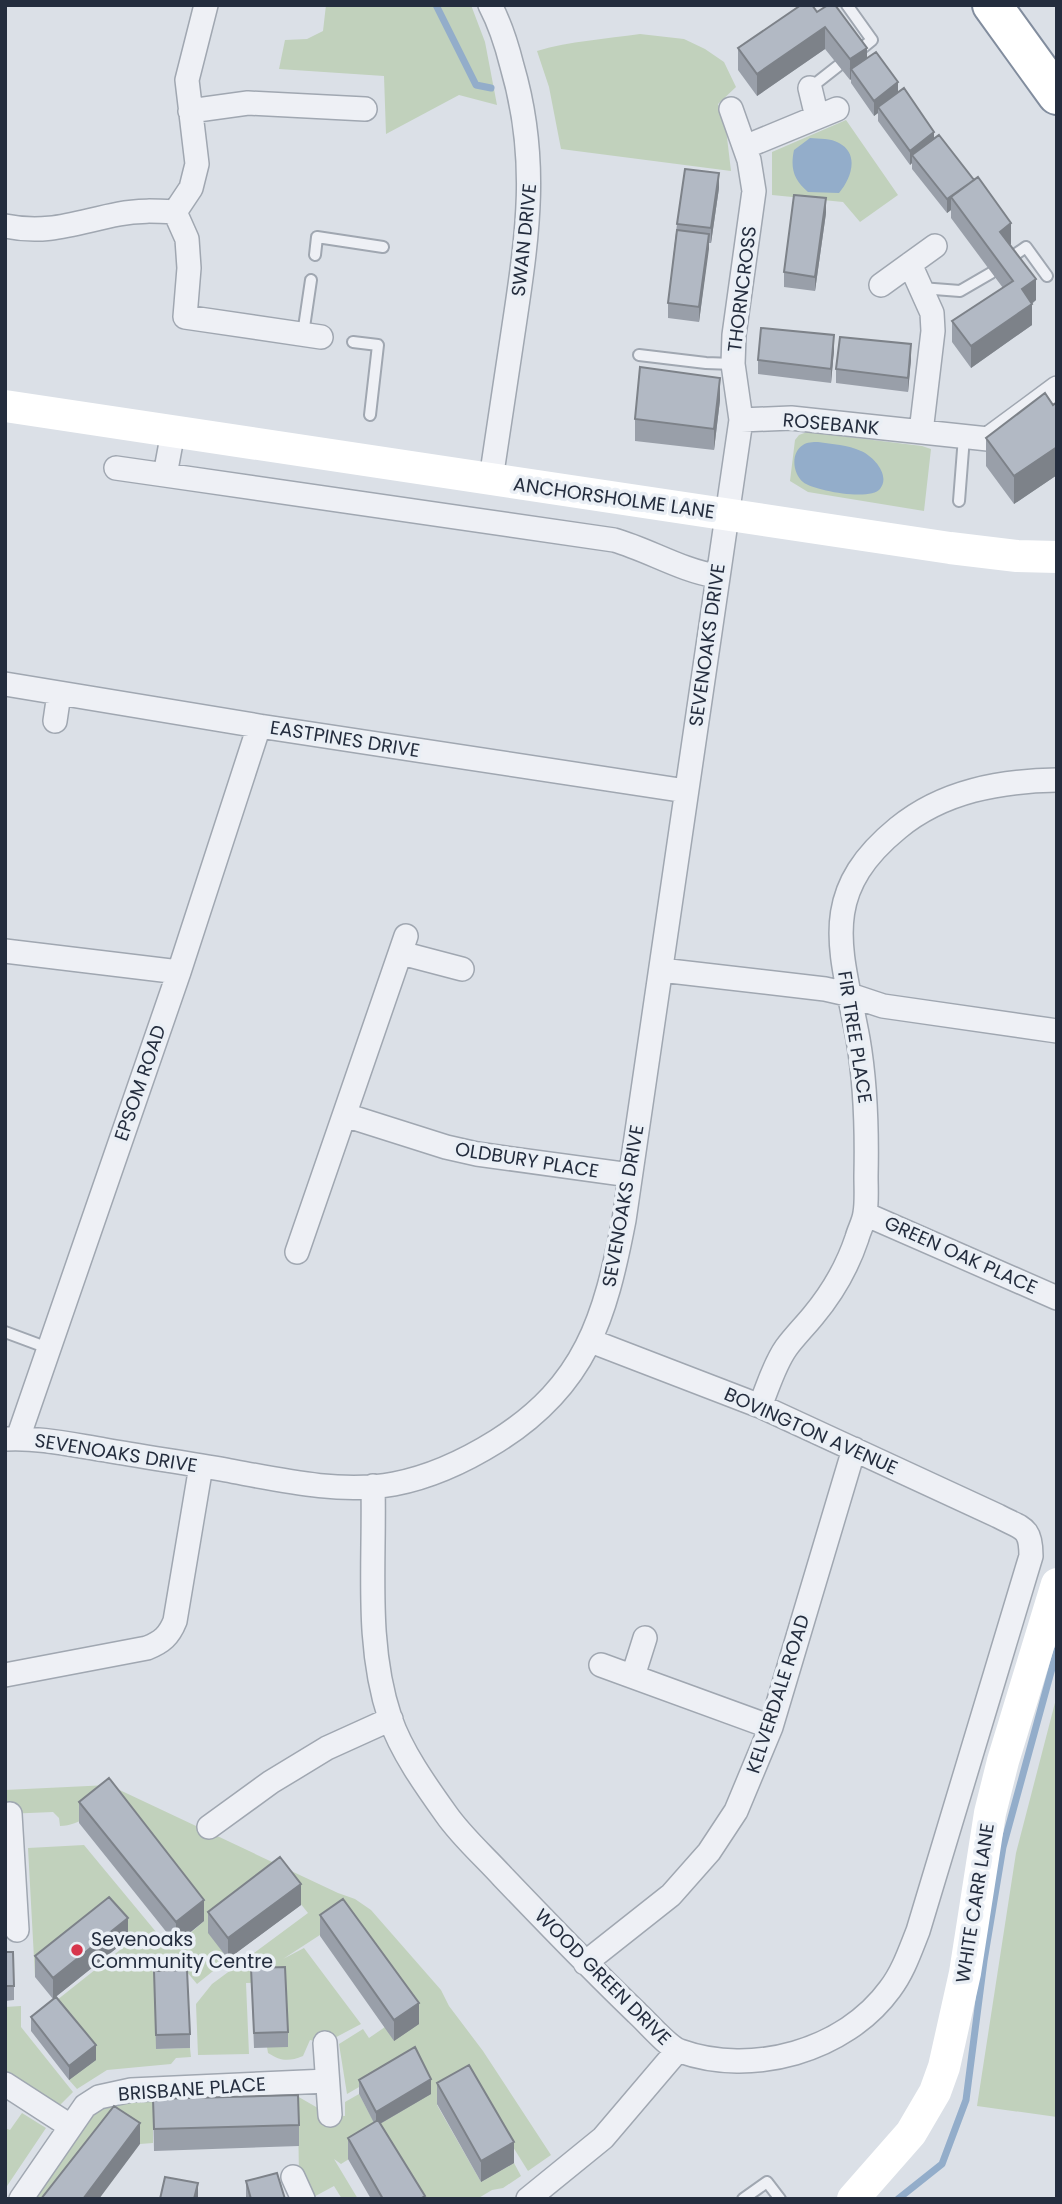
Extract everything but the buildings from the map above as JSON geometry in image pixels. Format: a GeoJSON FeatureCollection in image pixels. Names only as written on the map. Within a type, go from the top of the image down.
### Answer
{"type":"FeatureCollection","features":[{"type":"Feature","properties":{"kind":"highway"},"geometry":{"type":"LineString","coordinates":[[992,5],[1057,95]]}},
{"type":"Feature","properties":{"kind":"street"},"geometry":{"type":"LineString","coordinates":[[175,212],[191,188],[197,164],[187,80],[206,5]]}},
{"type":"Feature","properties":{"kind":"street","name":"SWAN DRIVE"},"geometry":{"type":"LineString","coordinates":[[490,5],[519,88],[530,169],[526,251],[491,479]]}},
{"type":"Feature","properties":{"kind":"street"},"geometry":{"type":"LineString","coordinates":[[745,147],[827,113],[810,88]]}},
{"type":"Feature","properties":{"kind":"street"},"geometry":{"type":"LineString","coordinates":[[190,111],[248,103],[365,109]]}},
{"type":"Feature","properties":{"kind":"street","name":"THORNCROSS"},"geometry":{"type":"LineString","coordinates":[[727,514],[740,420],[733,364],[734,335],[754,191],[745,147],[731,109]]}},
{"type":"Feature","properties":{"kind":"street"},"geometry":{"type":"LineString","coordinates":[[5,226],[28,231],[121,213],[146,210],[175,212]]}},
{"type":"Feature","properties":{"kind":"street"},"geometry":{"type":"LineString","coordinates":[[175,212],[187,239],[189,268],[185,317],[312,335]]}},
{"type":"Feature","properties":{"kind":"street"},"geometry":{"type":"LineString","coordinates":[[881,285],[935,246]]}},
{"type":"Feature","properties":{"kind":"street"},"geometry":{"type":"LineString","coordinates":[[910,264],[932,313],[933,331],[921,432]]}},
{"type":"Feature","properties":{"kind":"street","name":"ROSEBANK"},"geometry":{"type":"LineString","coordinates":[[740,420],[791,418],[988,439],[1057,388]]}},
{"type":"Feature","properties":{"kind":"street","name":"ANCHORSHOLME LANE"},"geometry":{"type":"LineString","coordinates":[[5,406],[984,553],[1057,556]]}},
{"type":"Feature","properties":{"kind":"street"},"geometry":{"type":"LineString","coordinates":[[165,475],[173,432]]}},
{"type":"Feature","properties":{"kind":"street"},"geometry":{"type":"LineString","coordinates":[[116,468],[614,540],[633,545],[695,573],[716,576]]}},
{"type":"Feature","properties":{"kind":"street","name":"SEVENOAKS DRIVE"},"geometry":{"type":"LineString","coordinates":[[12,1438],[317,1485],[373,1486],[423,1477],[451,1466],[506,1435],[552,1396],[579,1362],[591,1341],[611,1284],[661,971],[727,514]]}},
{"type":"Feature","properties":{"kind":"street","name":"EASTPINES DRIVE"},"geometry":{"type":"LineString","coordinates":[[5,684],[686,791]]}},
{"type":"Feature","properties":{"kind":"street"},"geometry":{"type":"LineString","coordinates":[[55,721],[59,694]]}},
{"type":"Feature","properties":{"kind":"street","name":"EPSOM ROAD"},"geometry":{"type":"LineString","coordinates":[[12,1438],[48,1348],[179,972],[259,726]]}},
{"type":"Feature","properties":{"kind":"street","name":"FIR TREE PLACE"},"geometry":{"type":"LineString","coordinates":[[760,1406],[777,1361],[828,1297],[845,1269],[865,1214],[865,1092],[858,1038],[847,994],[840,933],[850,886],[864,862],[886,838],[910,818],[939,802],[972,790],[1019,781],[1057,780]]}},
{"type":"Feature","properties":{"kind":"street"},"geometry":{"type":"LineString","coordinates":[[297,1252],[404,945],[462,967]]}},
{"type":"Feature","properties":{"kind":"street"},"geometry":{"type":"LineString","coordinates":[[5,951],[179,972]]}},
{"type":"Feature","properties":{"kind":"street"},"geometry":{"type":"LineString","coordinates":[[661,971],[825,989],[883,1006],[1057,1031]]}},
{"type":"Feature","properties":{"kind":"street","name":"OLDBURY PLACE"},"geometry":{"type":"LineString","coordinates":[[345,1115],[477,1154],[630,1175]]}},
{"type":"Feature","properties":{"kind":"street","name":"GREEN OAK PLACE"},"geometry":{"type":"LineString","coordinates":[[865,1214],[1057,1298]]}},
{"type":"Feature","properties":{"kind":"street","name":"BOVINGTON AVENUE"},"geometry":{"type":"LineString","coordinates":[[591,1341],[760,1406],[1027,1531]]}},
{"type":"Feature","properties":{"kind":"street","name":"KELVERDALE ROAD"},"geometry":{"type":"LineString","coordinates":[[585,1963],[670,1895],[709,1853],[736,1811],[771,1727],[854,1449]]}},
{"type":"Feature","properties":{"kind":"street"},"geometry":{"type":"LineString","coordinates":[[5,1675],[147,1648],[159,1643],[169,1634],[175,1621],[201,1466]]}},
{"type":"Feature","properties":{"kind":"street","name":"WOOD GREEN DRIVE"},"geometry":{"type":"LineString","coordinates":[[373,1486],[372,1608],[378,1669],[391,1719],[417,1772],[447,1817],[585,1963],[677,2051],[728,2061],[768,2060],[784,2056],[844,2031],[867,2014],[890,1989],[907,1959],[918,1931],[1031,1556],[1031,1539],[1027,1531]]}},
{"type":"Feature","properties":{"kind":"street","name":"WHITE CARR LANE"},"geometry":{"type":"LineString","coordinates":[[853,2199],[911,2133],[935,2092],[944,2067],[965,1973],[990,1813],[1003,1761],[1057,1584]]}},
{"type":"Feature","properties":{"kind":"street"},"geometry":{"type":"LineString","coordinates":[[633,1676],[645,1638]]}},
{"type":"Feature","properties":{"kind":"street"},"geometry":{"type":"LineString","coordinates":[[601,1665],[771,1727]]}},
{"type":"Feature","properties":{"kind":"street"},"geometry":{"type":"LineString","coordinates":[[209,1827],[271,1782],[327,1748],[391,1719]]}},
{"type":"Feature","properties":{"kind":"street"},"geometry":{"type":"LineString","coordinates":[[10,1814],[10,1888],[17,1930]]}},
{"type":"Feature","properties":{"kind":"street"},"geometry":{"type":"LineString","coordinates":[[325,2043],[330,2115]]}},
{"type":"Feature","properties":{"kind":"street"},"geometry":{"type":"LineString","coordinates":[[528,2199],[603,2138],[677,2051]]}},
{"type":"Feature","properties":{"kind":"street","name":"BRISBANE PLACE"},"geometry":{"type":"LineString","coordinates":[[21,2199],[85,2106],[99,2097],[131,2090],[327,2081]]}},
{"type":"Feature","properties":{"kind":"street"},"geometry":{"type":"LineString","coordinates":[[5,2084],[70,2126]]}},
{"type":"Feature","properties":{"kind":"street"},"geometry":{"type":"LineString","coordinates":[[292,2177],[303,2199]]}},
{"type":"Feature","properties":{"kind":"lane"},"geometry":{"type":"LineString","coordinates":[[846,5],[872,40],[855,54]]}},
{"type":"Feature","properties":{"kind":"lane"},"geometry":{"type":"LineString","coordinates":[[810,88],[838,66]]}},
{"type":"Feature","properties":{"kind":"lane"},"geometry":{"type":"LineString","coordinates":[[315,255],[317,237],[383,247]]}},
{"type":"Feature","properties":{"kind":"lane"},"geometry":{"type":"LineString","coordinates":[[1006,261],[1026,247],[1047,276]]}},
{"type":"Feature","properties":{"kind":"lane"},"geometry":{"type":"LineString","coordinates":[[921,288],[960,291],[991,272]]}},
{"type":"Feature","properties":{"kind":"lane"},"geometry":{"type":"LineString","coordinates":[[311,280],[312,335]]}},
{"type":"Feature","properties":{"kind":"lane"},"geometry":{"type":"LineString","coordinates":[[353,342],[378,345],[369,415]]}},
{"type":"Feature","properties":{"kind":"lane"},"geometry":{"type":"LineString","coordinates":[[639,355],[733,364]]}},
{"type":"Feature","properties":{"kind":"lane"},"geometry":{"type":"LineString","coordinates":[[959,501],[964,437]]}},
{"type":"Feature","properties":{"kind":"lane"},"geometry":{"type":"LineString","coordinates":[[5,1332],[48,1348]]}},
{"type":"Feature","properties":{"kind":"lane"},"geometry":{"type":"LineString","coordinates":[[743,2199],[767,2182],[780,2199]]}},
{"type":"Feature","properties":{"kind":"green space"},"geometry":{"type":"Polygon","coordinates":[[[326,5],[471,5],[485,42],[497,105],[459,95],[386,134],[384,76],[279,69],[285,40],[307,39],[323,31],[326,5]]]}},
{"type":"Feature","properties":{"kind":"green space"},"geometry":{"type":"Polygon","coordinates":[[[640,34],[684,39],[724,62],[736,87],[718,104],[726,129],[731,171],[561,149],[549,87],[537,51],[640,34]]]}},
{"type":"Feature","properties":{"kind":"green space"},"geometry":{"type":"Polygon","coordinates":[[[846,120],[898,195],[860,222],[843,202],[772,195],[772,152],[846,120]]]}},
{"type":"Feature","properties":{"kind":"green space"},"geometry":{"type":"Polygon","coordinates":[[[807,432],[931,449],[924,511],[808,492],[790,481],[795,440],[807,432]]]}},
{"type":"Feature","properties":{"kind":"green space"},"geometry":{"type":"Polygon","coordinates":[[[1057,1695],[1057,2117],[977,2106],[1016,1853],[1057,1695]]]}},
{"type":"Feature","properties":{"kind":"green space"},"geometry":{"type":"Polygon","coordinates":[[[109,1785],[355,1899],[371,1910],[441,1990],[449,2006],[483,2051],[551,2155],[528,2171],[473,2083],[437,2105],[481,2182],[514,2163],[521,2176],[503,2188],[492,2190],[477,2199],[414,2199],[378,2141],[341,2164],[334,2159],[358,2199],[342,2199],[334,2186],[310,2199],[299,2176],[298,2116],[153,2121],[153,2143],[140,2144],[114,2127],[58,2199],[33,2199],[82,2128],[96,2113],[110,2106],[159,2100],[297,2096],[330,2115],[345,2116],[345,2102],[359,2094],[376,2126],[431,2093],[411,2057],[347,2094],[339,2044],[363,2029],[369,2038],[385,2027],[343,1920],[283,1959],[304,1948],[361,2024],[325,2043],[310,2040],[303,2056],[289,2060],[277,2058],[268,2053],[267,2047],[287,2047],[285,1982],[246,1983],[249,2054],[198,2055],[196,2004],[212,1984],[308,1913],[280,1878],[209,1933],[228,1959],[197,1984],[187,1972],[156,2049],[190,2048],[191,2057],[176,2058],[171,2064],[107,2070],[77,2089],[69,2080],[52,2004],[130,1942],[108,1919],[35,1977],[28,1848],[84,1845],[171,1950],[204,1921],[108,1799],[86,1817],[68,1825],[60,1826],[59,1818],[53,1812],[5,1814],[5,1790],[109,1785]]]}},
{"type":"Feature","properties":{"kind":"green space"},"geometry":{"type":"Polygon","coordinates":[[[21,2006],[21,2027],[73,2092],[58,2107],[5,2072],[5,2007],[21,2006]]]}},
{"type":"Feature","properties":{"kind":"green space"},"geometry":{"type":"Polygon","coordinates":[[[22,2113],[46,2128],[5,2189],[5,2128],[10,2130],[22,2113]]]}},
{"type":"Feature","properties":{"kind":"water"},"geometry":{"type":"Polygon","coordinates":[[[810,138],[836,141],[850,153],[850,174],[839,193],[808,192],[796,178],[793,168],[794,150],[810,138]]]}},
{"type":"Feature","properties":{"kind":"water"},"geometry":{"type":"Polygon","coordinates":[[[818,442],[851,447],[871,457],[882,472],[883,484],[880,489],[866,494],[842,493],[818,489],[803,482],[795,469],[796,453],[805,444],[818,442]]]}},
{"type":"Feature","properties":{"kind":"waterway"},"geometry":{"type":"LineString","coordinates":[[436,5],[476,85],[491,88]]}},
{"type":"Feature","properties":{"kind":"waterway"},"geometry":{"type":"LineString","coordinates":[[898,2199],[942,2164],[966,2100],[984,1961],[1003,1847],[1057,1650]]}},
{"type":"Feature","properties":{"kind":"place","name":"Sevenoaks Community Centre"},"geometry":{"type":"Point","coordinates":[77,1950]}}]}
